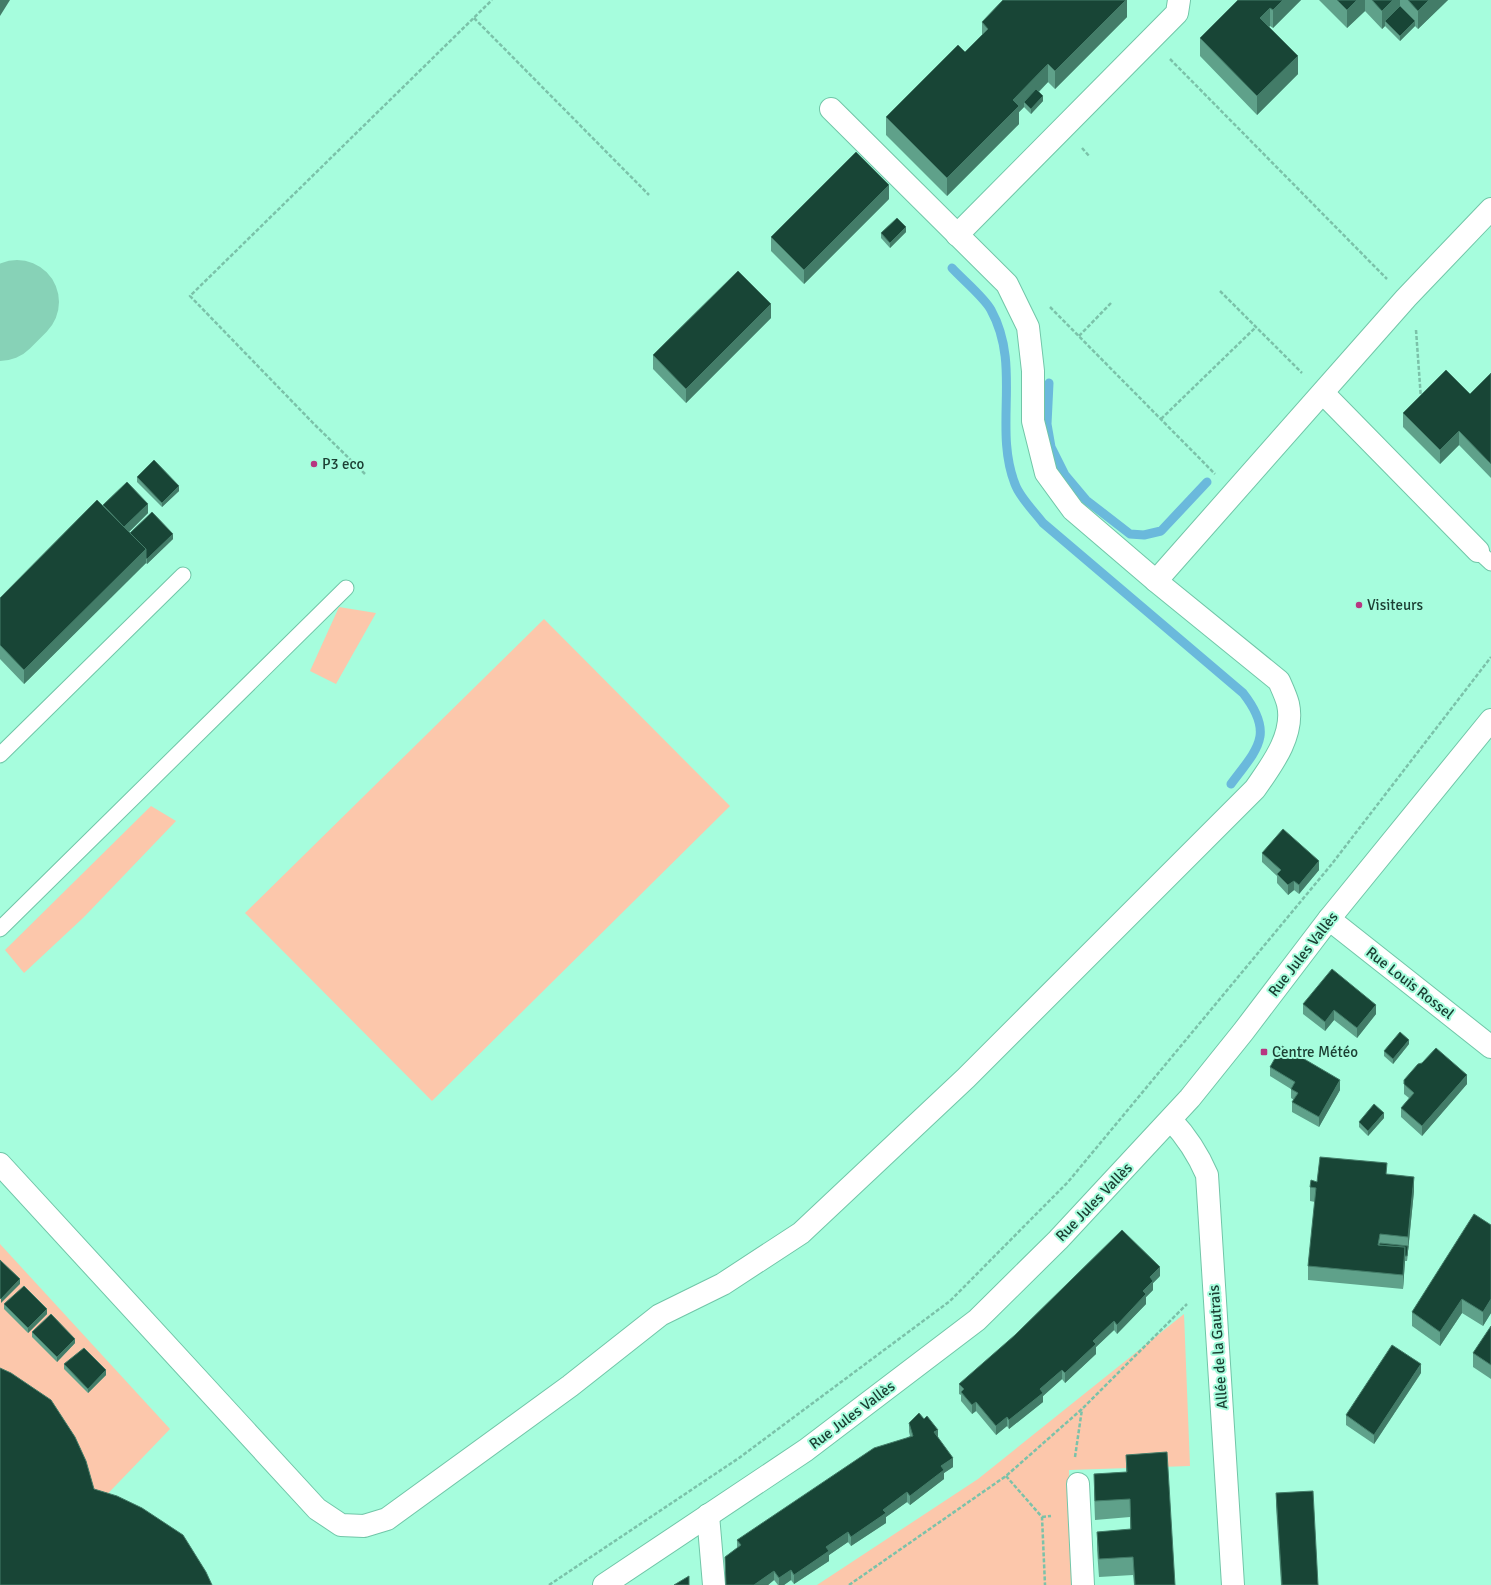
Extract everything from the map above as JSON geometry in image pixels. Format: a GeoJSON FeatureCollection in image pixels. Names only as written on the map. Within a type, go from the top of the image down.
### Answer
{"type":"FeatureCollection","features":[{"type":"Feature","properties":{"kind":"street"},"geometry":{"type":"LineString","coordinates":[[957,235],[1177,14],[1179,0]]}},
{"type":"Feature","properties":{"kind":"street"},"geometry":{"type":"LineString","coordinates":[[0,1164],[317,1509],[342,1525],[364,1526],[387,1519],[570,1386],[660,1315],[724,1284],[801,1233],[966,1078],[1255,789],[1277,757],[1288,729],[1288,705],[1279,681],[1156,581],[1073,510],[1046,473],[1033,421],[1032,371],[1028,327],[1007,284],[831,109]]}},
{"type":"Feature","properties":{"kind":"street"},"geometry":{"type":"LineString","coordinates":[[1156,581],[1406,298],[1491,209]]}},
{"type":"Feature","properties":{"kind":"street"},"geometry":{"type":"LineString","coordinates":[[1323,393],[1485,557]]}},
{"type":"Feature","properties":{"kind":"street","name":"Rue Jules Vallès"},"geometry":{"type":"LineString","coordinates":[[604,1585],[806,1450],[977,1320],[1058,1240],[1171,1120],[1243,1032],[1329,919],[1491,720]]}},
{"type":"Feature","properties":{"kind":"street","name":"Rue Louis Rossel"},"geometry":{"type":"LineString","coordinates":[[1329,919],[1491,1046]]}},
{"type":"Feature","properties":{"kind":"street","name":"Allée de la Gautrais"},"geometry":{"type":"LineString","coordinates":[[1171,1120],[1187,1138],[1199,1156],[1208,1175],[1233,1585]]}},
{"type":"Feature","properties":{"kind":"street"},"geometry":{"type":"LineString","coordinates":[[1078,1484],[1084,1585]]}},
{"type":"Feature","properties":{"kind":"street"},"geometry":{"type":"LineString","coordinates":[[708,1515],[714,1585]]}},
{"type":"Feature","properties":{"kind":"lane"},"geometry":{"type":"LineString","coordinates":[[0,755],[183,574]]}},
{"type":"Feature","properties":{"kind":"lane"},"geometry":{"type":"LineString","coordinates":[[0,929],[346,588]]}},
{"type":"Feature","properties":{"kind":"path"},"geometry":{"type":"LineString","coordinates":[[365,474],[312,423],[190,296],[492,0]]}},
{"type":"Feature","properties":{"kind":"path"},"geometry":{"type":"LineString","coordinates":[[474,18],[649,195]]}},
{"type":"Feature","properties":{"kind":"path"},"geometry":{"type":"LineString","coordinates":[[1151,40],[1414,305],[1421,398],[1426,404]]}},
{"type":"Feature","properties":{"kind":"path"},"geometry":{"type":"LineString","coordinates":[[1220,291],[1323,393]]}},
{"type":"Feature","properties":{"kind":"path"},"geometry":{"type":"LineString","coordinates":[[1046,302],[1234,493]]}},
{"type":"Feature","properties":{"kind":"path"},"geometry":{"type":"LineString","coordinates":[[1079,336],[1111,303]]}},
{"type":"Feature","properties":{"kind":"path"},"geometry":{"type":"LineString","coordinates":[[1161,419],[1256,327]]}},
{"type":"Feature","properties":{"kind":"path"},"geometry":{"type":"LineString","coordinates":[[548,1585],[738,1458],[950,1301],[1068,1182],[1331,865],[1491,658]]}},
{"type":"Feature","properties":{"kind":"path"},"geometry":{"type":"LineString","coordinates":[[849,1585],[1006,1476],[1082,1409],[1190,1300]]}},
{"type":"Feature","properties":{"kind":"path"},"geometry":{"type":"LineString","coordinates":[[1078,1484],[1074,1453],[1082,1409]]}},
{"type":"Feature","properties":{"kind":"path"},"geometry":{"type":"LineString","coordinates":[[1006,1476],[1042,1517],[1045,1585]]}},
{"type":"Feature","properties":{"kind":"shaded area"},"geometry":{"type":"Polygon","coordinates":[[[339,607],[376,613],[336,684],[310,671],[339,607]]]}},
{"type":"Feature","properties":{"kind":"shaded area"},"geometry":{"type":"Polygon","coordinates":[[[544,619],[730,806],[432,1101],[245,913],[544,619]]]}},
{"type":"Feature","properties":{"kind":"shaded area"},"geometry":{"type":"Polygon","coordinates":[[[151,806],[176,821],[84,917],[24,973],[5,950],[151,806]]]}},
{"type":"Feature","properties":{"kind":"shaded area"},"geometry":{"type":"Polygon","coordinates":[[[0,1244],[170,1429],[94,1508],[0,1386],[0,1244]]]}},
{"type":"Feature","properties":{"kind":"shaded area"},"geometry":{"type":"Polygon","coordinates":[[[1184,1314],[1190,1466],[1069,1470],[1074,1585],[817,1585],[978,1479],[1184,1314]]]}},
{"type":"Feature","properties":{"kind":"building"},"geometry":{"type":"Polygon","coordinates":[[[1003,0],[1126,0],[1055,71],[1048,64],[1013,100],[1019,106],[947,178],[886,117],[958,45],[965,52],[988,29],[982,22],[1003,0]]]}},
{"type":"Feature","properties":{"kind":"building"},"geometry":{"type":"Polygon","coordinates":[[[1238,0],[1283,0],[1273,10],[1270,8],[1260,18],[1298,56],[1257,96],[1200,38],[1238,0]]]}},
{"type":"Feature","properties":{"kind":"building"},"geometry":{"type":"Polygon","coordinates":[[[1337,0],[1357,0],[1347,10],[1337,0]]]}},
{"type":"Feature","properties":{"kind":"building"},"geometry":{"type":"Polygon","coordinates":[[[1372,0],[1393,0],[1382,11],[1372,0]]]}},
{"type":"Feature","properties":{"kind":"building"},"geometry":{"type":"Polygon","coordinates":[[[1408,0],[1429,0],[1418,11],[1408,0]]]}},
{"type":"Feature","properties":{"kind":"building"},"geometry":{"type":"Polygon","coordinates":[[[1400,6],[1415,21],[1400,36],[1385,21],[1400,6]]]}},
{"type":"Feature","properties":{"kind":"building"},"geometry":{"type":"Polygon","coordinates":[[[1036,89],[1043,96],[1031,109],[1024,102],[1036,89]]]}},
{"type":"Feature","properties":{"kind":"building"},"geometry":{"type":"Polygon","coordinates":[[[856,152],[889,185],[804,270],[771,237],[856,152]]]}},
{"type":"Feature","properties":{"kind":"building"},"geometry":{"type":"Polygon","coordinates":[[[897,218],[906,227],[890,243],[881,233],[897,218]]]}},
{"type":"Feature","properties":{"kind":"building"},"geometry":{"type":"Polygon","coordinates":[[[738,271],[771,304],[686,389],[653,355],[738,271]]]}},
{"type":"Feature","properties":{"kind":"building"},"geometry":{"type":"Polygon","coordinates":[[[1446,370],[1470,394],[1491,373],[1491,464],[1459,431],[1440,450],[1403,413],[1446,370]]]}},
{"type":"Feature","properties":{"kind":"building"},"geometry":{"type":"Polygon","coordinates":[[[154,460],[179,486],[162,503],[137,477],[154,460]]]}},
{"type":"Feature","properties":{"kind":"building"},"geometry":{"type":"Polygon","coordinates":[[[127,482],[148,504],[124,527],[103,505],[127,482]]]}},
{"type":"Feature","properties":{"kind":"building"},"geometry":{"type":"Polygon","coordinates":[[[97,500],[146,549],[24,670],[0,645],[0,598],[97,500]]]}},
{"type":"Feature","properties":{"kind":"building"},"geometry":{"type":"Polygon","coordinates":[[[152,512],[173,534],[147,559],[146,549],[130,533],[152,512]]]}},
{"type":"Feature","properties":{"kind":"building"},"geometry":{"type":"Polygon","coordinates":[[[1283,829],[1319,861],[1299,885],[1294,881],[1288,885],[1277,874],[1281,870],[1262,853],[1283,829]]]}},
{"type":"Feature","properties":{"kind":"building"},"geometry":{"type":"Polygon","coordinates":[[[1332,969],[1376,1005],[1357,1028],[1334,1010],[1325,1022],[1303,1004],[1332,969]]]}},
{"type":"Feature","properties":{"kind":"building"},"geometry":{"type":"Polygon","coordinates":[[[1400,1032],[1409,1040],[1393,1059],[1384,1051],[1400,1032]]]}},
{"type":"Feature","properties":{"kind":"building"},"geometry":{"type":"Polygon","coordinates":[[[1282,1046],[1340,1080],[1319,1117],[1292,1102],[1298,1093],[1291,1089],[1295,1082],[1270,1067],[1282,1046]]]}},
{"type":"Feature","properties":{"kind":"building"},"geometry":{"type":"Polygon","coordinates":[[[1436,1048],[1467,1075],[1422,1126],[1401,1108],[1414,1093],[1404,1084],[1404,1080],[1418,1064],[1422,1063],[1436,1048]]]}},
{"type":"Feature","properties":{"kind":"building"},"geometry":{"type":"Polygon","coordinates":[[[1374,1104],[1384,1113],[1368,1131],[1359,1122],[1374,1104]]]}},
{"type":"Feature","properties":{"kind":"building"},"geometry":{"type":"Polygon","coordinates":[[[1320,1157],[1387,1163],[1386,1174],[1414,1177],[1408,1237],[1380,1234],[1378,1245],[1405,1247],[1403,1275],[1308,1266],[1316,1188],[1310,1187],[1311,1180],[1317,1182],[1320,1157]]]}},
{"type":"Feature","properties":{"kind":"building"},"geometry":{"type":"Polygon","coordinates":[[[1474,1214],[1491,1225],[1491,1299],[1483,1312],[1462,1299],[1440,1332],[1412,1312],[1474,1214]]]}},
{"type":"Feature","properties":{"kind":"building"},"geometry":{"type":"Polygon","coordinates":[[[1122,1230],[1160,1267],[1150,1277],[1153,1281],[1143,1291],[1146,1294],[1117,1325],[1114,1321],[1093,1341],[1096,1344],[1065,1373],[1062,1370],[1040,1389],[1043,1393],[1009,1420],[1007,1417],[996,1426],[976,1402],[972,1405],[961,1392],[964,1389],[959,1384],[1015,1335],[1122,1230]]]}},
{"type":"Feature","properties":{"kind":"building"},"geometry":{"type":"Polygon","coordinates":[[[1380,1243],[1408,1246],[1407,1256],[1405,1256],[1405,1247],[1379,1245],[1380,1243]]]}},
{"type":"Feature","properties":{"kind":"building"},"geometry":{"type":"Polygon","coordinates":[[[0,1260],[20,1279],[1,1299],[0,1298],[0,1260]]]}},
{"type":"Feature","properties":{"kind":"building"},"geometry":{"type":"Polygon","coordinates":[[[24,1286],[47,1309],[28,1328],[4,1304],[24,1286]]]}},
{"type":"Feature","properties":{"kind":"building"},"geometry":{"type":"Polygon","coordinates":[[[51,1314],[75,1339],[57,1357],[32,1332],[51,1314]]]}},
{"type":"Feature","properties":{"kind":"building"},"geometry":{"type":"Polygon","coordinates":[[[1491,1326],[1491,1365],[1473,1353],[1491,1326]]]}},
{"type":"Feature","properties":{"kind":"building"},"geometry":{"type":"Polygon","coordinates":[[[1392,1345],[1421,1364],[1374,1435],[1346,1415],[1392,1345]]]}},
{"type":"Feature","properties":{"kind":"building"},"geometry":{"type":"Polygon","coordinates":[[[84,1348],[106,1370],[88,1389],[64,1364],[84,1348]]]}},
{"type":"Feature","properties":{"kind":"building"},"geometry":{"type":"Polygon","coordinates":[[[0,1368],[11,1373],[51,1400],[75,1437],[86,1461],[94,1489],[117,1496],[142,1508],[183,1535],[206,1572],[212,1585],[0,1585],[0,1368]]]}},
{"type":"Feature","properties":{"kind":"building"},"geometry":{"type":"Polygon","coordinates":[[[919,1413],[924,1419],[927,1416],[938,1430],[934,1432],[953,1458],[941,1466],[944,1470],[910,1496],[907,1492],[883,1510],[886,1513],[851,1537],[848,1532],[826,1547],[829,1551],[794,1575],[791,1570],[779,1578],[774,1571],[754,1585],[726,1585],[725,1557],[741,1545],[737,1540],[874,1448],[913,1436],[909,1423],[919,1413]]]}},
{"type":"Feature","properties":{"kind":"building"},"geometry":{"type":"Polygon","coordinates":[[[1167,1452],[1175,1585],[1135,1585],[1133,1557],[1099,1559],[1097,1532],[1131,1529],[1130,1499],[1095,1501],[1094,1474],[1127,1472],[1126,1455],[1167,1452]]]}},
{"type":"Feature","properties":{"kind":"building"},"geometry":{"type":"Polygon","coordinates":[[[1313,1491],[1318,1585],[1282,1585],[1276,1493],[1313,1491]]]}},
{"type":"Feature","properties":{"kind":"building"},"geometry":{"type":"Polygon","coordinates":[[[689,1576],[689,1585],[674,1585],[689,1576]]]}},
{"type":"Feature","properties":{"kind":"waterway"},"geometry":{"type":"LineString","coordinates":[[952,268],[979,294],[988,305],[1000,331],[1005,353],[1006,441],[1009,463],[1015,484],[1020,494],[1043,523],[1243,693],[1253,707],[1258,719],[1260,730],[1259,740],[1249,760],[1231,784]]}},
{"type":"Feature","properties":{"kind":"waterway"},"geometry":{"type":"LineString","coordinates":[[1049,383],[1047,424],[1051,447],[1065,475],[1086,500],[1130,534],[1144,535],[1161,531],[1207,482]]}},
{"type":"Feature","properties":{"kind":"taxiway"},"geometry":{"type":"LineString","coordinates":[[0,319],[17,302]]}},
{"type":"Feature","properties":{"kind":"place","name":"P3 eco"},"geometry":{"type":"Point","coordinates":[314,464]}},
{"type":"Feature","properties":{"kind":"place","name":"Visiteurs"},"geometry":{"type":"Point","coordinates":[1359,605]}},
{"type":"Feature","properties":{"kind":"place","name":"Centre Météo"},"geometry":{"type":"Point","coordinates":[1264,1052]}}]}
